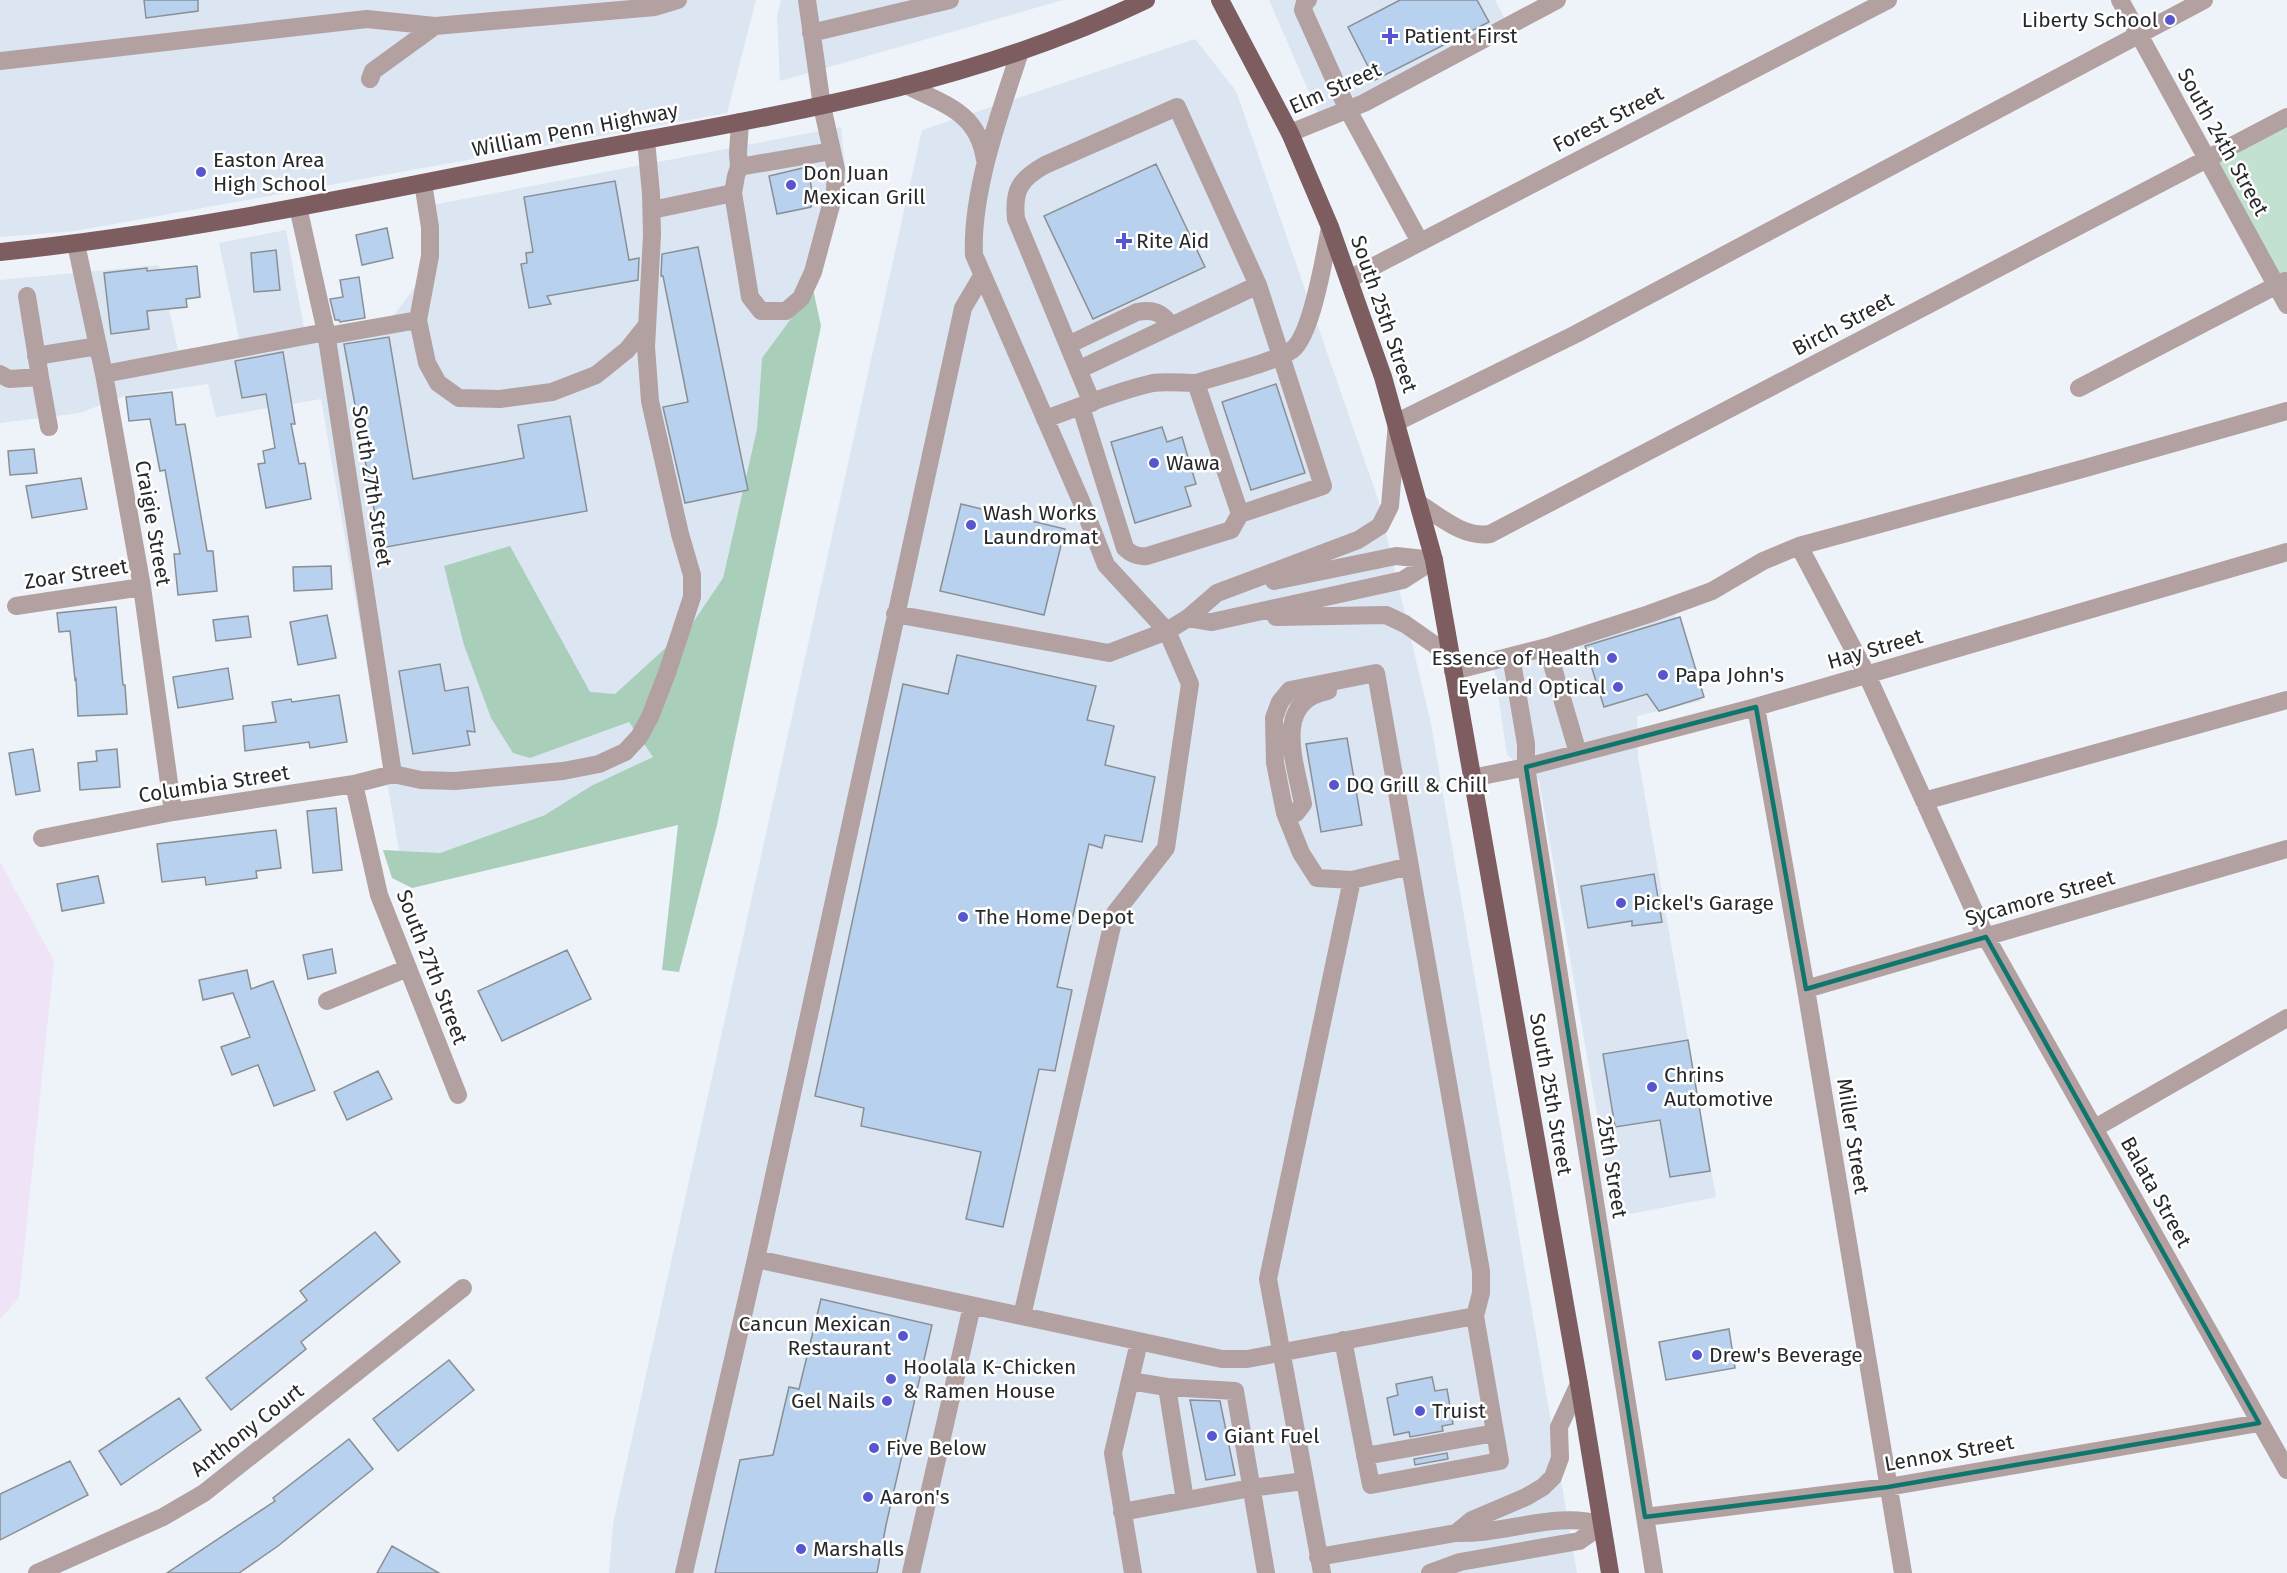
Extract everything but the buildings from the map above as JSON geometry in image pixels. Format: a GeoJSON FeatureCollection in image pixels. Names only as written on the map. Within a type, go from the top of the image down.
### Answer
{"type":"FeatureCollection","features":[{"type":"Feature","properties":{"kind":"main road","name":"William Penn Highway"},"geometry":{"type":"LineString","coordinates":[[0,252],[76,244],[298,207],[822,106],[906,85],[1020,52],[1063,37],[1146,0]]}},
{"type":"Feature","properties":{"kind":"main road","name":"South 25th Street"},"geometry":{"type":"LineString","coordinates":[[1220,0],[1290,133],[1330,227],[1397,422],[1434,560],[1580,1384],[1602,1525]]}},
{"type":"Feature","properties":{"kind":"main road"},"geometry":{"type":"LineString","coordinates":[[1602,1525],[1610,1573]]}},
{"type":"Feature","properties":{"kind":"street"},"geometry":{"type":"LineString","coordinates":[[0,61],[368,19],[435,26],[655,7],[678,0]]}},
{"type":"Feature","properties":{"kind":"street"},"geometry":{"type":"LineString","coordinates":[[740,122],[739,167],[733,194],[750,297],[761,310],[786,310],[801,298],[813,272],[835,190],[836,169],[822,106],[807,0]]}},
{"type":"Feature","properties":{"kind":"street"},"geometry":{"type":"LineString","coordinates":[[811,33],[950,0]]}},
{"type":"Feature","properties":{"kind":"street"},"geometry":{"type":"LineString","coordinates":[[1308,0],[1303,10],[1348,110],[1420,242]]}},
{"type":"Feature","properties":{"kind":"street","name":"Elm Street"},"geometry":{"type":"LineString","coordinates":[[1290,133],[1364,103],[1557,0]]}},
{"type":"Feature","properties":{"kind":"street","name":"Forest Street"},"geometry":{"type":"LineString","coordinates":[[1349,279],[1888,0]]}},
{"type":"Feature","properties":{"kind":"street","name":"South 24th Street"},"geometry":{"type":"LineString","coordinates":[[2120,0],[2206,159],[2282,283],[2287,305]]}},
{"type":"Feature","properties":{"kind":"street"},"geometry":{"type":"LineString","coordinates":[[895,614],[1109,653],[1167,631],[1188,618],[1217,593],[1358,540],[1380,526],[1390,506],[1397,422],[1597,323],[2204,0]]}},
{"type":"Feature","properties":{"kind":"street"},"geometry":{"type":"LineString","coordinates":[[370,79],[373,71],[435,26]]}},
{"type":"Feature","properties":{"kind":"street"},"geometry":{"type":"LineString","coordinates":[[1020,52],[985,165],[973,236],[974,255],[1081,501],[1106,565],[1167,631],[1190,684],[1166,848],[1115,913],[1022,1316]]}},
{"type":"Feature","properties":{"kind":"street"},"geometry":{"type":"LineString","coordinates":[[906,85],[952,109],[971,123],[980,138],[985,165]]}},
{"type":"Feature","properties":{"kind":"street"},"geometry":{"type":"LineString","coordinates":[[1177,107],[1258,285],[1323,486],[1240,514],[1232,530],[1147,556],[1139,557],[1130,554],[1125,548],[1078,370],[1016,219],[1014,202],[1018,188],[1030,174],[1045,165],[1177,107]]}},
{"type":"Feature","properties":{"kind":"street","name":"Birch Street"},"geometry":{"type":"LineString","coordinates":[[1420,505],[1466,533],[1479,536],[1490,534],[2287,117]]}},
{"type":"Feature","properties":{"kind":"street"},"geometry":{"type":"LineString","coordinates":[[393,774],[421,780],[455,781],[563,771],[599,764],[625,752],[639,737],[650,717],[692,597],[692,575],[680,534],[650,401],[647,325],[652,210],[646,140]]}},
{"type":"Feature","properties":{"kind":"street"},"geometry":{"type":"LineString","coordinates":[[739,167],[832,151]]}},
{"type":"Feature","properties":{"kind":"street"},"geometry":{"type":"LineString","coordinates":[[423,183],[430,227],[430,256],[418,320],[427,363],[438,383],[459,398],[500,399],[552,392],[596,375],[627,350],[647,325]]}},
{"type":"Feature","properties":{"kind":"street"},"geometry":{"type":"LineString","coordinates":[[652,210],[733,194]]}},
{"type":"Feature","properties":{"kind":"street","name":"South 27th Street"},"geometry":{"type":"LineString","coordinates":[[298,207],[326,334],[393,774]]}},
{"type":"Feature","properties":{"kind":"street"},"geometry":{"type":"LineString","coordinates":[[1045,419],[1155,383],[1196,383],[1280,357],[1293,349],[1302,337],[1317,288],[1330,227]]}},
{"type":"Feature","properties":{"kind":"street","name":"Craigie Street"},"geometry":{"type":"LineString","coordinates":[[76,244],[104,374],[142,587],[173,812]]}},
{"type":"Feature","properties":{"kind":"street"},"geometry":{"type":"LineString","coordinates":[[684,1573],[756,1259],[963,308],[982,276]]}},
{"type":"Feature","properties":{"kind":"street"},"geometry":{"type":"LineString","coordinates":[[2079,388],[2282,283]]}},
{"type":"Feature","properties":{"kind":"street"},"geometry":{"type":"LineString","coordinates":[[1078,370],[1258,285]]}},
{"type":"Feature","properties":{"kind":"street"},"geometry":{"type":"LineString","coordinates":[[27,296],[49,427]]}},
{"type":"Feature","properties":{"kind":"street"},"geometry":{"type":"LineString","coordinates":[[1068,345],[1137,312],[1148,310],[1158,312],[1171,326]]}},
{"type":"Feature","properties":{"kind":"street"},"geometry":{"type":"LineString","coordinates":[[104,374],[418,320]]}},
{"type":"Feature","properties":{"kind":"street"},"geometry":{"type":"LineString","coordinates":[[36,356],[98,345]]}},
{"type":"Feature","properties":{"kind":"street"},"geometry":{"type":"LineString","coordinates":[[3,382],[40,376]]}},
{"type":"Feature","properties":{"kind":"street"},"geometry":{"type":"LineString","coordinates":[[1196,383],[1240,514]]}},
{"type":"Feature","properties":{"kind":"street"},"geometry":{"type":"LineString","coordinates":[[1223,620],[1311,615],[1386,615],[1435,645],[1453,666],[1511,656],[1547,647],[1712,591],[1763,561],[1799,546],[2287,411]]}},
{"type":"Feature","properties":{"kind":"street","name":"Balata Street"},"geometry":{"type":"LineString","coordinates":[[1799,546],[1867,675],[1986,937],[2287,1470]]}},
{"type":"Feature","properties":{"kind":"street","name":"Hay Street"},"geometry":{"type":"LineString","coordinates":[[1472,778],[1527,767],[1756,707],[2287,552]]}},
{"type":"Feature","properties":{"kind":"street"},"geometry":{"type":"LineString","coordinates":[[1217,593],[1396,556],[1434,560]]}},
{"type":"Feature","properties":{"kind":"street"},"geometry":{"type":"LineString","coordinates":[[1188,618],[1212,622],[1403,580],[1434,560]]}},
{"type":"Feature","properties":{"kind":"street","name":"Zoar Street"},"geometry":{"type":"LineString","coordinates":[[16,606],[142,587]]}},
{"type":"Feature","properties":{"kind":"street"},"geometry":{"type":"LineString","coordinates":[[1547,647],[1578,753]]}},
{"type":"Feature","properties":{"kind":"street","name":"25th Street"},"geometry":{"type":"LineString","coordinates":[[1511,656],[1654,1573]]}},
{"type":"Feature","properties":{"kind":"street"},"geometry":{"type":"LineString","coordinates":[[1376,678],[1290,690],[1280,702],[1274,718],[1275,763],[1285,813],[1301,853],[1317,878],[1352,880],[1410,866]]}},
{"type":"Feature","properties":{"kind":"street"},"geometry":{"type":"LineString","coordinates":[[1285,813],[1296,813],[1303,804],[1292,740],[1291,724],[1294,714],[1308,698],[1318,693],[1376,678]]}},
{"type":"Feature","properties":{"kind":"street"},"geometry":{"type":"LineString","coordinates":[[1343,1340],[1371,1485],[1500,1461],[1475,1316],[1481,1293],[1481,1271],[1376,678]]}},
{"type":"Feature","properties":{"kind":"street"},"geometry":{"type":"LineString","coordinates":[[1924,801],[2287,700]]}},
{"type":"Feature","properties":{"kind":"street","name":"Miller Street"},"geometry":{"type":"LineString","coordinates":[[1756,707],[1806,989],[1903,1573]]}},
{"type":"Feature","properties":{"kind":"street","name":"Columbia Street"},"geometry":{"type":"LineString","coordinates":[[42,838],[173,812],[354,784],[393,774]]}},
{"type":"Feature","properties":{"kind":"street","name":"South 27th Street"},"geometry":{"type":"LineString","coordinates":[[354,784],[379,895],[459,1095]]}},
{"type":"Feature","properties":{"kind":"street","name":"Sycamore Street"},"geometry":{"type":"LineString","coordinates":[[1806,989],[2287,849]]}},
{"type":"Feature","properties":{"kind":"street"},"geometry":{"type":"LineString","coordinates":[[1352,880],[1268,1280],[1320,1565],[1456,1533],[1479,1534],[1571,1519],[1602,1525]]}},
{"type":"Feature","properties":{"kind":"street"},"geometry":{"type":"LineString","coordinates":[[327,1001],[408,968]]}},
{"type":"Feature","properties":{"kind":"street"},"geometry":{"type":"LineString","coordinates":[[2095,1128],[2285,1025]]}},
{"type":"Feature","properties":{"kind":"street"},"geometry":{"type":"LineString","coordinates":[[756,1259],[1222,1359],[1247,1359],[1475,1316]]}},
{"type":"Feature","properties":{"kind":"street","name":"Anthony Court"},"geometry":{"type":"LineString","coordinates":[[37,1573],[164,1517],[204,1493],[463,1288]]}},
{"type":"Feature","properties":{"kind":"street"},"geometry":{"type":"LineString","coordinates":[[911,1573],[972,1305]]}},
{"type":"Feature","properties":{"kind":"street"},"geometry":{"type":"LineString","coordinates":[[1133,1573],[1113,1453],[1138,1342]]}},
{"type":"Feature","properties":{"kind":"street"},"geometry":{"type":"LineString","coordinates":[[1130,1381],[1167,1387],[1235,1391],[1266,1573]]}},
{"type":"Feature","properties":{"kind":"street"},"geometry":{"type":"LineString","coordinates":[[1456,1533],[1472,1520],[1526,1497],[1543,1487],[1553,1477],[1560,1458],[1558,1427],[1580,1384]]}},
{"type":"Feature","properties":{"kind":"street"},"geometry":{"type":"LineString","coordinates":[[1167,1387],[1185,1500]]}},
{"type":"Feature","properties":{"kind":"street"},"geometry":{"type":"LineString","coordinates":[[1365,1456],[1494,1423]]}},
{"type":"Feature","properties":{"kind":"street","name":"Lennox Street"},"geometry":{"type":"LineString","coordinates":[[1645,1518],[1888,1487],[2259,1423]]}},
{"type":"Feature","properties":{"kind":"street"},"geometry":{"type":"LineString","coordinates":[[1122,1512],[1251,1488],[1304,1481]]}},
{"type":"Feature","properties":{"kind":"street"},"geometry":{"type":"LineString","coordinates":[[1436,1573],[1460,1562],[1579,1541],[1602,1525]]}},
{"type":"Feature","properties":{"kind":"highlighted area"},"geometry":{"type":"Polygon","coordinates":[[[1756,707],[1806,989],[1986,937],[2259,1423],[1888,1487],[1645,1517],[1526,767],[1756,707]]]}},
{"type":"Feature","properties":{"kind":"shaded area","name":"Easton Area High School"},"geometry":{"type":"Polygon","coordinates":[[[0,0],[756,0],[727,113],[76,231],[0,237],[0,0]]]}},
{"type":"Feature","properties":{"kind":"shaded area"},"geometry":{"type":"Polygon","coordinates":[[[781,0],[1063,0],[780,81],[777,17],[781,0]]]}},
{"type":"Feature","properties":{"kind":"shaded area"},"geometry":{"type":"Polygon","coordinates":[[[1269,0],[1495,0],[1511,31],[1323,124],[1269,0]]]}},
{"type":"Feature","properties":{"kind":"shaded area"},"geometry":{"type":"Polygon","coordinates":[[[1195,39],[1236,91],[1378,499],[1431,724],[1577,1573],[609,1573],[613,1524],[922,130],[1195,39]]]}},
{"type":"Feature","properties":{"kind":"shaded area"},"geometry":{"type":"Polygon","coordinates":[[[841,127],[847,189],[813,289],[762,358],[757,429],[723,578],[684,780],[545,815],[440,853],[399,851],[321,399],[216,417],[208,384],[124,396],[80,413],[0,423],[0,280],[159,265],[178,350],[240,343],[219,243],[286,230],[304,328],[386,326],[428,269],[427,206],[841,127]]]}},
{"type":"Feature","properties":{"kind":"shaded area"},"geometry":{"type":"Polygon","coordinates":[[[1673,608],[1701,701],[1637,716],[1638,757],[1716,1197],[1615,1217],[1539,780],[1507,755],[1493,661],[1673,608]]]}},
{"type":"Feature","properties":{"kind":"shaded area"},"geometry":{"type":"Polygon","coordinates":[[[0,862],[54,961],[19,1298],[0,1319],[0,862]]]}},
{"type":"Feature","properties":{"kind":"green space"},"geometry":{"type":"Polygon","coordinates":[[[2287,117],[2287,280],[2276,286],[2206,159],[2287,117]]]}},
{"type":"Feature","properties":{"kind":"green space"},"geometry":{"type":"Polygon","coordinates":[[[813,289],[821,326],[717,825],[679,972],[662,970],[678,825],[412,888],[392,878],[383,850],[440,853],[545,815],[591,786],[653,757],[629,722],[530,758],[513,753],[491,718],[464,645],[444,566],[510,546],[590,692],[615,694],[692,624],[723,578],[757,429],[762,358],[813,289]]]}},
{"type":"Feature","properties":{"kind":"place","name":"Liberty School"},"geometry":{"type":"Point","coordinates":[2170,20]}},
{"type":"Feature","properties":{"kind":"place","name":"Patient First"},"geometry":{"type":"Point","coordinates":[1390,36]}},
{"type":"Feature","properties":{"kind":"place","name":"Easton Area High School"},"geometry":{"type":"Point","coordinates":[201,172]}},
{"type":"Feature","properties":{"kind":"place","name":"Don Juan Mexican Grill"},"geometry":{"type":"Point","coordinates":[791,185]}},
{"type":"Feature","properties":{"kind":"place","name":"Rite Aid"},"geometry":{"type":"Point","coordinates":[1124,241]}},
{"type":"Feature","properties":{"kind":"place","name":"Wawa"},"geometry":{"type":"Point","coordinates":[1154,463]}},
{"type":"Feature","properties":{"kind":"place","name":"Wash Works Laundromat"},"geometry":{"type":"Point","coordinates":[971,525]}},
{"type":"Feature","properties":{"kind":"place","name":"Essence of Health"},"geometry":{"type":"Point","coordinates":[1612,658]}},
{"type":"Feature","properties":{"kind":"place","name":"Papa John's"},"geometry":{"type":"Point","coordinates":[1663,675]}},
{"type":"Feature","properties":{"kind":"place","name":"Eyeland Optical"},"geometry":{"type":"Point","coordinates":[1618,687]}},
{"type":"Feature","properties":{"kind":"place","name":"DQ Grill & Chill"},"geometry":{"type":"Point","coordinates":[1334,785]}},
{"type":"Feature","properties":{"kind":"place","name":"Pickel's Garage"},"geometry":{"type":"Point","coordinates":[1621,903]}},
{"type":"Feature","properties":{"kind":"place","name":"The Home Depot"},"geometry":{"type":"Point","coordinates":[963,917]}},
{"type":"Feature","properties":{"kind":"place","name":"Chrins Automotive"},"geometry":{"type":"Point","coordinates":[1652,1087]}},
{"type":"Feature","properties":{"kind":"place","name":"Cancun Mexican Restaurant"},"geometry":{"type":"Point","coordinates":[903,1336]}},
{"type":"Feature","properties":{"kind":"place","name":"Drew's Beverage"},"geometry":{"type":"Point","coordinates":[1697,1355]}},
{"type":"Feature","properties":{"kind":"place","name":"Hoolala K-Chicken & Ramen House"},"geometry":{"type":"Point","coordinates":[891,1379]}},
{"type":"Feature","properties":{"kind":"place","name":"Gel Nails"},"geometry":{"type":"Point","coordinates":[887,1401]}},
{"type":"Feature","properties":{"kind":"place","name":"Truist"},"geometry":{"type":"Point","coordinates":[1420,1411]}},
{"type":"Feature","properties":{"kind":"place","name":"Giant Fuel"},"geometry":{"type":"Point","coordinates":[1212,1436]}},
{"type":"Feature","properties":{"kind":"place","name":"Five Below"},"geometry":{"type":"Point","coordinates":[874,1448]}},
{"type":"Feature","properties":{"kind":"place","name":"Aaron's"},"geometry":{"type":"Point","coordinates":[868,1497]}},
{"type":"Feature","properties":{"kind":"place","name":"Marshalls"},"geometry":{"type":"Point","coordinates":[801,1549]}}]}
